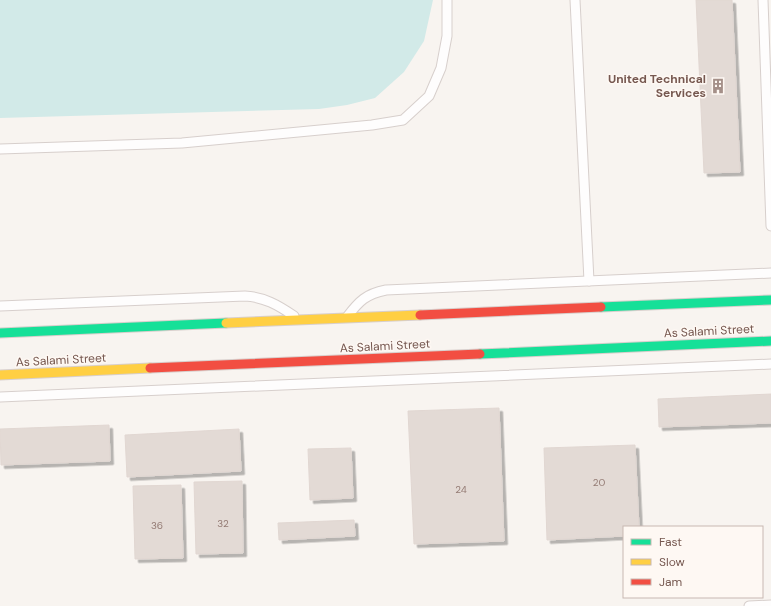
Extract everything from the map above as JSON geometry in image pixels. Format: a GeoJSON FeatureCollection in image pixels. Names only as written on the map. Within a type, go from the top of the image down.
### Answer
{"type":"FeatureCollection","features":[{"type":"Feature","properties":{"kind":"street"},"geometry":{"type":"LineString","coordinates":[[0,333],[771,300]]}},
{"type":"Feature","properties":{"kind":"street","name":"As Salami Street"},"geometry":{"type":"LineString","coordinates":[[0,375],[771,341]]}},
{"type":"Feature","properties":{"kind":"lane"},"geometry":{"type":"LineString","coordinates":[[0,148],[182,143],[372,125],[403,120],[429,96],[441,68],[447,36],[447,0]]}},
{"type":"Feature","properties":{"kind":"lane"},"geometry":{"type":"LineString","coordinates":[[575,0],[589,281]]}},
{"type":"Feature","properties":{"kind":"lane"},"geometry":{"type":"LineString","coordinates":[[763,0],[771,226]]}},
{"type":"Feature","properties":{"kind":"lane"},"geometry":{"type":"LineString","coordinates":[[346,318],[357,303],[365,297],[375,292],[386,290],[771,273]]}},
{"type":"Feature","properties":{"kind":"lane"},"geometry":{"type":"LineString","coordinates":[[0,306],[244,296],[255,297],[274,303],[300,321]]}},
{"type":"Feature","properties":{"kind":"lane"},"geometry":{"type":"LineString","coordinates":[[0,397],[771,364]]}},
{"type":"Feature","properties":{"kind":"lane"},"geometry":{"type":"LineString","coordinates":[[749,606],[771,605]]}},
{"type":"Feature","properties":{"kind":"water"},"geometry":{"type":"Polygon","coordinates":[[[0,0],[433,0],[424,41],[404,72],[375,98],[347,105],[319,109],[0,118],[0,0]]]}},
{"type":"Feature","properties":{"kind":"building","name":"United Technical Services"},"geometry":{"type":"Polygon","coordinates":[[[696,0],[732,0],[740,172],[704,173],[696,0]]]}},
{"type":"Feature","properties":{"kind":"building"},"geometry":{"type":"Polygon","coordinates":[[[771,394],[771,423],[659,427],[658,399],[771,394]]]}},
{"type":"Feature","properties":{"kind":"building"},"geometry":{"type":"Polygon","coordinates":[[[499,408],[504,541],[414,544],[408,411],[499,408]]]}},
{"type":"Feature","properties":{"kind":"building"},"geometry":{"type":"Polygon","coordinates":[[[109,425],[110,461],[1,465],[0,429],[109,425]]]}},
{"type":"Feature","properties":{"kind":"building"},"geometry":{"type":"Polygon","coordinates":[[[239,429],[241,471],[127,477],[125,435],[239,429]]]}},
{"type":"Feature","properties":{"kind":"building"},"geometry":{"type":"Polygon","coordinates":[[[635,445],[639,526],[623,526],[623,536],[547,540],[544,448],[635,445]]]}},
{"type":"Feature","properties":{"kind":"building"},"geometry":{"type":"Polygon","coordinates":[[[351,448],[353,498],[310,500],[308,449],[351,448]]]}},
{"type":"Feature","properties":{"kind":"building"},"geometry":{"type":"Polygon","coordinates":[[[242,481],[243,553],[196,554],[194,482],[242,481]]]}},
{"type":"Feature","properties":{"kind":"building"},"geometry":{"type":"Polygon","coordinates":[[[181,485],[183,558],[135,559],[133,486],[181,485]]]}},
{"type":"Feature","properties":{"kind":"building"},"geometry":{"type":"Polygon","coordinates":[[[354,520],[355,536],[279,540],[278,523],[354,520]]]}},
{"type":"Feature","properties":{"kind":"traffic: fast"},"geometry":{"type":"LineString","coordinates":[[601,307],[771,300]]}},
{"type":"Feature","properties":{"kind":"traffic: fast"},"geometry":{"type":"LineString","coordinates":[[0,333],[226,323]]}},
{"type":"Feature","properties":{"kind":"traffic: fast"},"geometry":{"type":"LineString","coordinates":[[480,354],[771,341]]}},
{"type":"Feature","properties":{"kind":"traffic: slow"},"geometry":{"type":"LineString","coordinates":[[226,323],[420,315]]}},
{"type":"Feature","properties":{"kind":"traffic: slow"},"geometry":{"type":"LineString","coordinates":[[0,375],[150,368]]}},
{"type":"Feature","properties":{"kind":"traffic: jam"},"geometry":{"type":"LineString","coordinates":[[420,315],[601,307]]}},
{"type":"Feature","properties":{"kind":"traffic: jam"},"geometry":{"type":"LineString","coordinates":[[150,368],[480,354]]}},
{"type":"Feature","properties":{"kind":"place","name":"United Technical Services"},"geometry":{"type":"Point","coordinates":[718,86]}}]}
